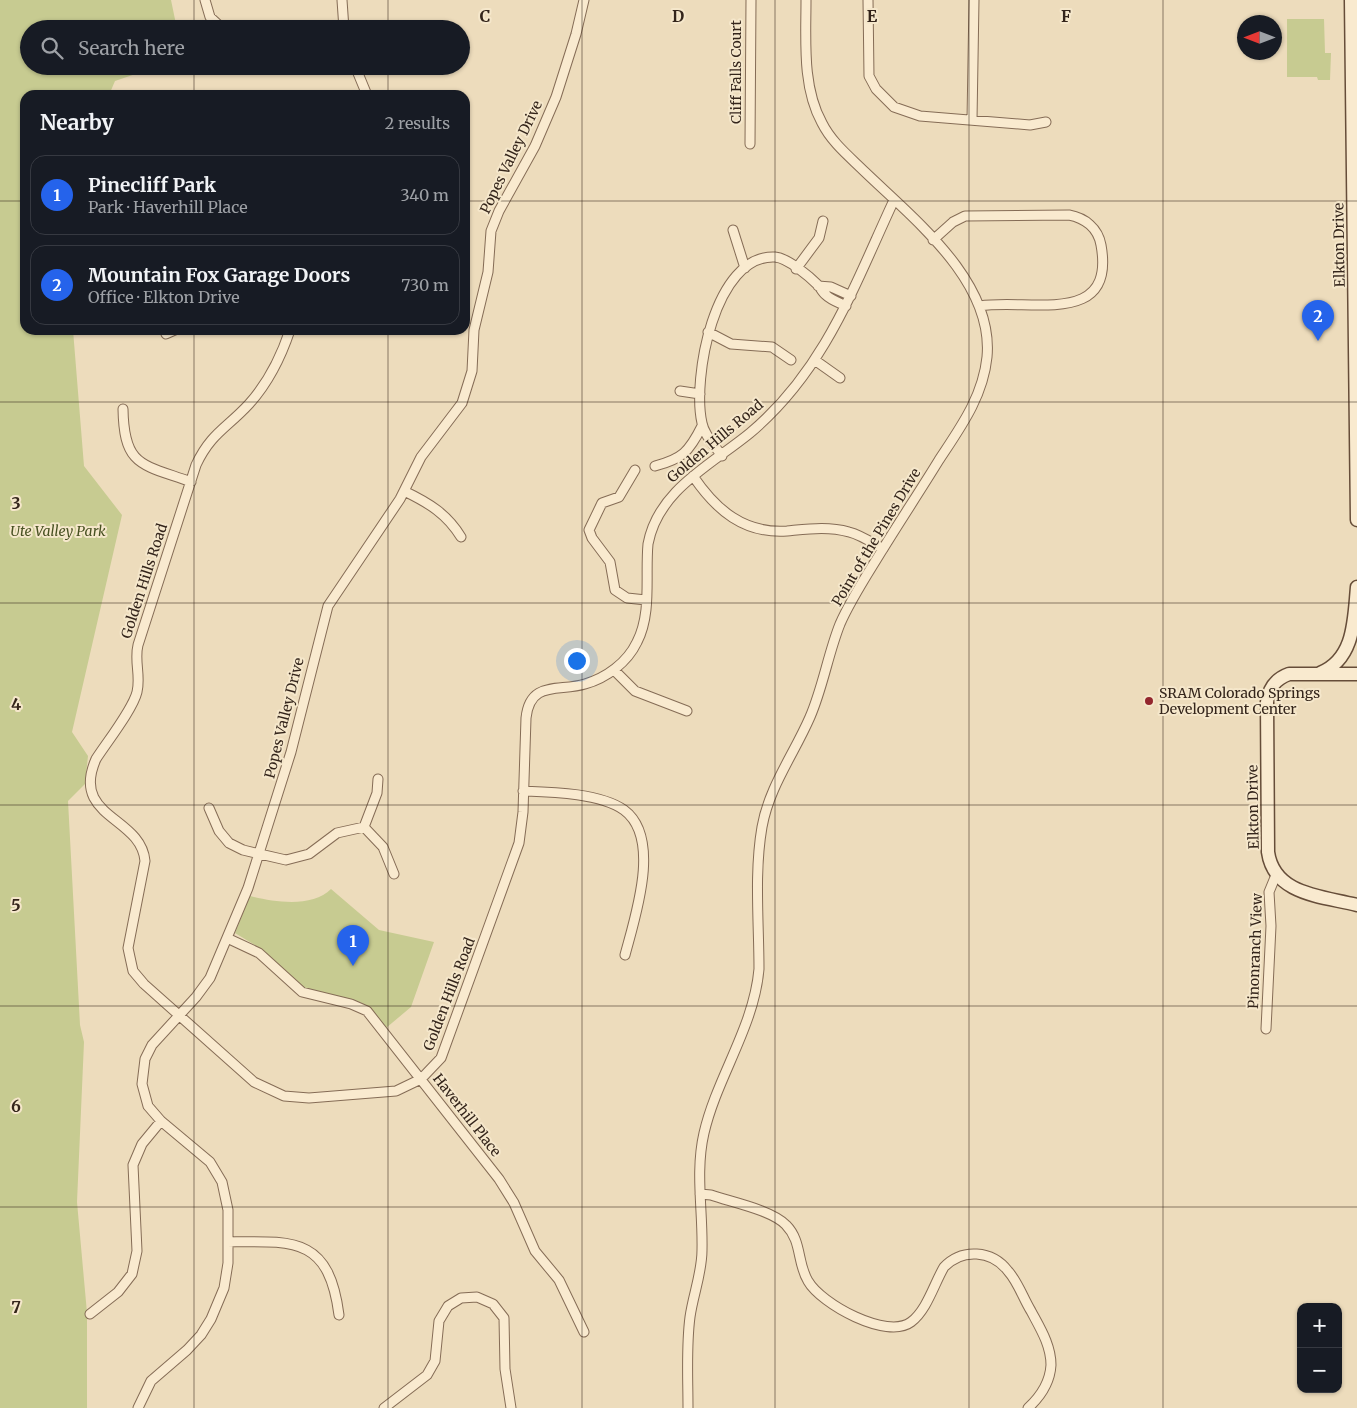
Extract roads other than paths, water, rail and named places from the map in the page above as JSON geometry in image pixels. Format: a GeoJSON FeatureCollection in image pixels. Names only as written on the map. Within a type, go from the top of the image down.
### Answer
{"type":"FeatureCollection","features":[{"type":"Feature","properties":{"kind":"street"},"geometry":{"type":"LineString","coordinates":[[205,0],[210,18],[212,20]]}},
{"type":"Feature","properties":{"kind":"street"},"geometry":{"type":"LineString","coordinates":[[342,0],[343,20]]}},
{"type":"Feature","properties":{"kind":"street","name":"Popes Valley Drive"},"geometry":{"type":"LineString","coordinates":[[139,1408],[151,1381],[191,1346],[211,1319],[224,1288],[228,1242],[228,1201],[222,1182],[215,1168],[203,1155],[161,1121],[145,1099],[142,1084],[143,1068],[152,1045],[210,978],[227,938],[259,855],[291,752],[324,614],[336,591],[404,490],[421,457],[457,411],[465,396],[472,371],[475,324],[488,272],[491,231],[499,211],[535,146],[556,97],[576,34],[584,0]]}},
{"type":"Feature","properties":{"kind":"street","name":"Cliff Falls Court"},"geometry":{"type":"LineString","coordinates":[[750,144],[751,0]]}},
{"type":"Feature","properties":{"kind":"street","name":"Point of the Pines Drive"},"geometry":{"type":"LineString","coordinates":[[688,1408],[689,1320],[700,1270],[702,1251],[700,1161],[707,1121],[753,1004],[759,978],[759,853],[764,818],[781,773],[810,718],[841,622],[882,549],[964,422],[979,394],[985,374],[987,354],[986,333],[980,306],[966,278],[933,240],[829,135],[815,109],[807,62],[806,0]]}},
{"type":"Feature","properties":{"kind":"street"},"geometry":{"type":"LineString","coordinates":[[868,0],[870,76],[885,100],[894,108],[920,116],[1030,125],[1046,122]]}},
{"type":"Feature","properties":{"kind":"street"},"geometry":{"type":"LineString","coordinates":[[972,120],[974,0]]}},
{"type":"Feature","properties":{"kind":"street","name":"Elkton Drive"},"geometry":{"type":"LineString","coordinates":[[1351,0],[1352,116],[1355,168],[1357,520]]}},
{"type":"Feature","properties":{"kind":"street"},"geometry":{"type":"LineString","coordinates":[[359,75],[365,90]]}},
{"type":"Feature","properties":{"kind":"street"},"geometry":{"type":"LineString","coordinates":[[1352,116],[1357,137]]}},
{"type":"Feature","properties":{"kind":"street","name":"Golden Hills Road"},"geometry":{"type":"LineString","coordinates":[[288,335],[280,356],[265,382],[242,411],[208,442],[196,465],[138,645],[136,661],[138,683],[135,698],[96,758],[91,775],[92,788],[98,804],[108,816],[134,835],[145,853],[146,861],[128,948],[130,964],[137,977],[254,1082],[284,1096],[309,1098],[385,1093],[404,1088],[421,1079],[436,1066],[446,1047],[521,834],[526,718],[532,699],[549,688],[584,684],[614,670],[629,655],[638,641],[646,615],[650,533],[665,504],[693,476],[722,456],[778,407],[816,361],[851,296],[894,200]]}},
{"type":"Feature","properties":{"kind":"street"},"geometry":{"type":"LineString","coordinates":[[933,240],[953,222],[972,215],[1070,215],[1083,219],[1095,229],[1101,243],[1101,272],[1097,287],[1087,297],[1066,304],[998,303],[980,306]]}},
{"type":"Feature","properties":{"kind":"street"},"geometry":{"type":"LineString","coordinates":[[796,269],[819,238],[823,221]]}},
{"type":"Feature","properties":{"kind":"street"},"geometry":{"type":"LineString","coordinates":[[733,230],[745,268]]}},
{"type":"Feature","properties":{"kind":"street"},"geometry":{"type":"LineString","coordinates":[[722,456],[702,426],[701,364],[708,332],[721,300],[745,268],[756,262],[774,257],[782,258],[818,286],[826,295],[846,306]]}},
{"type":"Feature","properties":{"kind":"street"},"geometry":{"type":"LineString","coordinates":[[818,286],[831,287],[851,296]]}},
{"type":"Feature","properties":{"kind":"street"},"geometry":{"type":"LineString","coordinates":[[708,332],[731,344],[772,347],[791,360]]}},
{"type":"Feature","properties":{"kind":"street"},"geometry":{"type":"LineString","coordinates":[[816,361],[840,378]]}},
{"type":"Feature","properties":{"kind":"street"},"geometry":{"type":"LineString","coordinates":[[680,391],[700,394]]}},
{"type":"Feature","properties":{"kind":"street"},"geometry":{"type":"LineString","coordinates":[[122,409],[124,437],[136,458],[148,466],[191,482]]}},
{"type":"Feature","properties":{"kind":"street"},"geometry":{"type":"LineString","coordinates":[[655,466],[682,456],[693,444],[702,426]]}},
{"type":"Feature","properties":{"kind":"street"},"geometry":{"type":"LineString","coordinates":[[635,470],[619,497],[602,503],[589,530],[592,538],[610,562],[615,590],[627,598],[646,600]]}},
{"type":"Feature","properties":{"kind":"street"},"geometry":{"type":"LineString","coordinates":[[693,476],[712,501],[740,522],[772,531],[840,530],[860,535],[882,549]]}},
{"type":"Feature","properties":{"kind":"street"},"geometry":{"type":"LineString","coordinates":[[404,490],[437,508],[461,537]]}},
{"type":"Feature","properties":{"kind":"street"},"geometry":{"type":"LineString","coordinates":[[1318,674],[1334,666],[1347,646],[1353,628],[1357,587]]}},
{"type":"Feature","properties":{"kind":"street"},"geometry":{"type":"LineString","coordinates":[[614,670],[635,691],[687,711]]}},
{"type":"Feature","properties":{"kind":"street","name":"Elkton Drive"},"geometry":{"type":"LineString","coordinates":[[1276,875],[1268,852],[1268,694],[1275,682],[1289,674],[1318,674]]}},
{"type":"Feature","properties":{"kind":"street"},"geometry":{"type":"LineString","coordinates":[[1318,674],[1357,674]]}},
{"type":"Feature","properties":{"kind":"street"},"geometry":{"type":"LineString","coordinates":[[364,827],[377,793],[378,779]]}},
{"type":"Feature","properties":{"kind":"street"},"geometry":{"type":"LineString","coordinates":[[523,791],[561,793],[605,801],[624,810],[634,821],[642,840],[641,893],[625,954]]}},
{"type":"Feature","properties":{"kind":"street"},"geometry":{"type":"LineString","coordinates":[[209,808],[219,831],[229,843],[259,855],[286,860],[301,858],[331,836],[364,827]]}},
{"type":"Feature","properties":{"kind":"street"},"geometry":{"type":"LineString","coordinates":[[364,827],[383,848],[394,874]]}},
{"type":"Feature","properties":{"kind":"street"},"geometry":{"type":"LineString","coordinates":[[1276,875],[1281,881],[1296,889],[1357,906]]}},
{"type":"Feature","properties":{"kind":"street","name":"Pinonranch View"},"geometry":{"type":"LineString","coordinates":[[1266,1028],[1271,926],[1269,892],[1276,875]]}},
{"type":"Feature","properties":{"kind":"street","name":"Haverhill Place"},"geometry":{"type":"LineString","coordinates":[[227,938],[259,953],[302,992],[362,1008],[421,1079],[503,1186],[514,1204],[535,1251],[558,1280],[584,1332]]}},
{"type":"Feature","properties":{"kind":"street"},"geometry":{"type":"LineString","coordinates":[[90,1314],[118,1292],[132,1274],[136,1251],[133,1165],[142,1144],[161,1121]]}},
{"type":"Feature","properties":{"kind":"street"},"geometry":{"type":"LineString","coordinates":[[700,1194],[712,1195],[780,1220],[796,1239],[807,1280],[818,1293],[830,1303],[884,1328],[904,1326],[917,1317],[940,1274],[950,1261],[972,1253],[994,1259],[1012,1276],[1038,1324],[1048,1348],[1049,1374],[1039,1397],[1028,1408]]}},
{"type":"Feature","properties":{"kind":"street"},"geometry":{"type":"LineString","coordinates":[[228,1242],[280,1242],[297,1246],[311,1253],[328,1272],[335,1289],[339,1315]]}},
{"type":"Feature","properties":{"kind":"street"},"geometry":{"type":"LineString","coordinates":[[384,1408],[427,1376],[435,1361],[439,1321],[448,1306],[462,1298],[477,1297],[493,1304],[504,1318],[505,1369],[511,1408]]}},
{"type":"Feature","properties":{"kind":"place","name":"Mountain Fox Garage Doors"},"geometry":{"type":"Point","coordinates":[1318,341]}},
{"type":"Feature","properties":{"kind":"place","name":"SRAM Colorado Springs Development Center"},"geometry":{"type":"Point","coordinates":[1149,701]}},
{"type":"Feature","properties":{"kind":"place","name":"Pinecliff Park"},"geometry":{"type":"Point","coordinates":[353,966]}},
{"type":"Feature","properties":{"kind":"park label","name":"Ute Valley Park"},"geometry":{"type":"Point","coordinates":[58,531]}}]}
